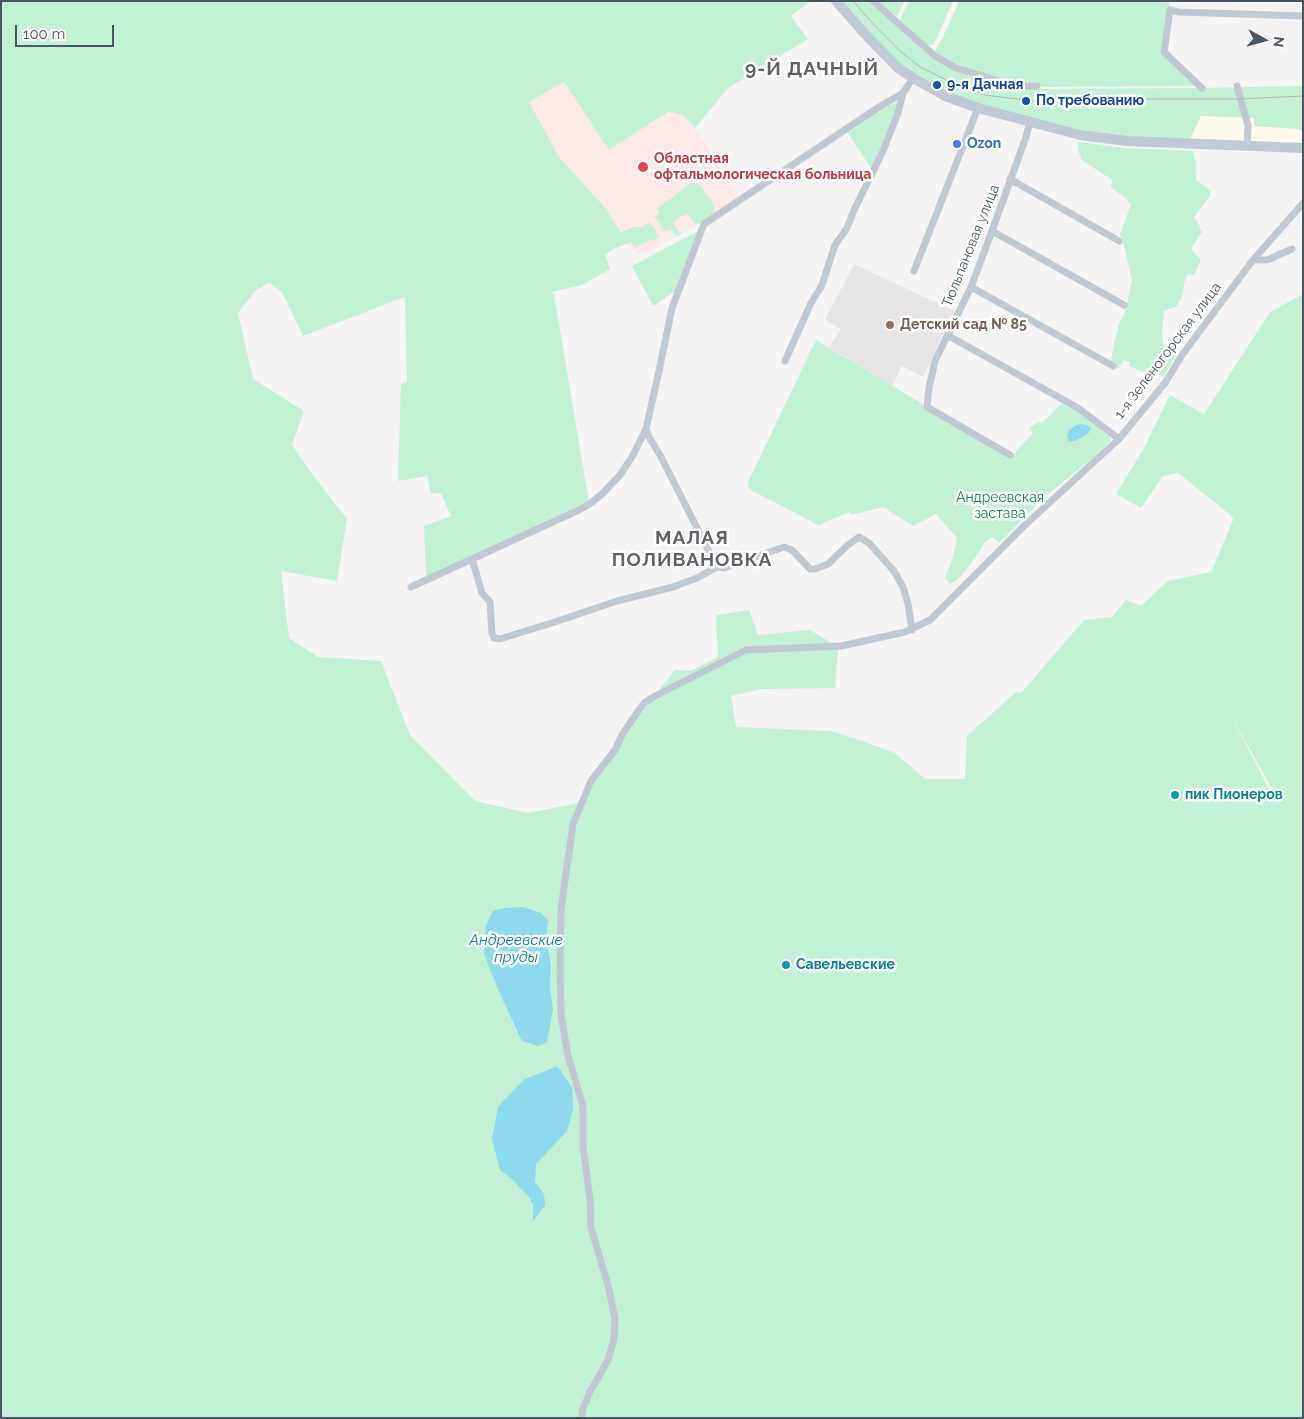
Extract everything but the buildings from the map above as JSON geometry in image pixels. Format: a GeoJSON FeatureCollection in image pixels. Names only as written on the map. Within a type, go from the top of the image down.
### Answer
{"type":"FeatureCollection","features":[{"type":"Feature","properties":{"kind":"main road"},"geometry":{"type":"LineString","coordinates":[[836,1],[898,68],[945,96],[978,108],[1080,135],[1128,141],[1303,148]]}},
{"type":"Feature","properties":{"kind":"street"},"geometry":{"type":"LineString","coordinates":[[874,1],[935,56],[956,68],[1016,86],[1037,86]]}},
{"type":"Feature","properties":{"kind":"street"},"geometry":{"type":"LineString","coordinates":[[1202,88],[1164,52],[1170,10],[1178,12],[1303,16]]}},
{"type":"Feature","properties":{"kind":"street"},"geometry":{"type":"LineString","coordinates":[[784,361],[811,303],[822,285],[835,245],[847,228],[883,150],[898,113],[903,93],[913,78]]}},
{"type":"Feature","properties":{"kind":"street"},"geometry":{"type":"LineString","coordinates":[[1237,86],[1248,126],[1247,146]]}},
{"type":"Feature","properties":{"kind":"street"},"geometry":{"type":"LineString","coordinates":[[411,587],[580,510],[603,493],[620,476],[632,457],[646,428],[672,308],[704,224],[879,107],[903,93]]}},
{"type":"Feature","properties":{"kind":"street"},"geometry":{"type":"LineString","coordinates":[[914,271],[978,108]]}},
{"type":"Feature","properties":{"kind":"street","name":"Тюльпановая улица"},"geometry":{"type":"LineString","coordinates":[[1010,455],[927,407],[935,361],[971,287],[1030,122]]}},
{"type":"Feature","properties":{"kind":"street"},"geometry":{"type":"LineString","coordinates":[[1010,179],[1119,241]]}},
{"type":"Feature","properties":{"kind":"street","name":"1-я Зеленогорская улица"},"geometry":{"type":"LineString","coordinates":[[582,1418],[582,1411],[590,1392],[608,1360],[614,1339],[615,1319],[608,1285],[591,1228],[590,1199],[583,1147],[583,1106],[568,1056],[561,1015],[561,909],[573,824],[591,781],[615,750],[623,733],[644,703],[746,650],[841,646],[912,630],[930,620],[1024,526],[1119,439],[1165,383],[1182,355],[1253,260],[1303,203]]}},
{"type":"Feature","properties":{"kind":"street"},"geometry":{"type":"LineString","coordinates":[[992,231],[1124,305]]}},
{"type":"Feature","properties":{"kind":"street"},"geometry":{"type":"LineString","coordinates":[[1253,260],[1267,260],[1292,249]]}},
{"type":"Feature","properties":{"kind":"street"},"geometry":{"type":"LineString","coordinates":[[971,287],[1113,366]]}},
{"type":"Feature","properties":{"kind":"street"},"geometry":{"type":"LineString","coordinates":[[947,334],[1078,408],[1119,439]]}},
{"type":"Feature","properties":{"kind":"street"},"geometry":{"type":"LineString","coordinates":[[646,428],[717,567]]}},
{"type":"Feature","properties":{"kind":"street"},"geometry":{"type":"LineString","coordinates":[[472,559],[482,593],[490,602],[492,633],[494,638],[500,639],[558,622],[617,601],[697,578],[717,567],[724,568],[784,547],[792,550],[810,569],[815,569],[828,564],[859,537],[869,543],[894,571],[902,586],[908,604],[912,630]]}},
{"type":"Feature","properties":{"kind":"shaded area","name":"Областная офтальмологическая больница"},"geometry":{"type":"Polygon","coordinates":[[[564,82],[609,150],[668,112],[683,115],[695,128],[739,197],[703,221],[657,247],[638,254],[627,244],[559,157],[528,102],[564,82]]]}},
{"type":"Feature","properties":{"kind":"shaded area"},"geometry":{"type":"Polygon","coordinates":[[[1201,116],[1255,118],[1254,126],[1299,129],[1303,133],[1303,145],[1189,141],[1201,116]]]}},
{"type":"Feature","properties":{"kind":"shaded area","name":"Детский сад № 85"},"geometry":{"type":"Polygon","coordinates":[[[854,264],[954,311],[923,377],[902,366],[892,386],[829,347],[841,329],[825,320],[854,264]]]}},
{"type":"Feature","properties":{"kind":"green space"},"geometry":{"type":"Polygon","coordinates":[[[1,1],[811,1],[791,16],[808,39],[728,88],[695,128],[683,115],[668,112],[609,150],[564,82],[529,102],[559,157],[605,208],[621,232],[632,227],[643,227],[649,222],[657,231],[655,232],[659,237],[654,241],[652,239],[635,248],[631,242],[618,247],[605,254],[610,269],[582,285],[552,292],[554,294],[589,502],[426,577],[424,526],[451,516],[441,493],[431,494],[427,476],[398,481],[401,384],[407,382],[405,298],[303,336],[282,292],[269,283],[256,290],[238,313],[253,379],[304,411],[292,445],[347,519],[337,581],[281,571],[289,638],[318,657],[381,661],[410,735],[475,801],[528,813],[584,802],[594,781],[623,736],[675,670],[691,671],[718,657],[716,615],[749,610],[758,635],[810,630],[830,642],[838,650],[835,688],[762,689],[731,696],[736,727],[831,731],[895,753],[925,779],[965,779],[967,736],[1016,692],[1021,693],[1084,620],[1112,617],[1126,600],[1141,606],[1168,581],[1211,572],[1234,518],[1178,473],[1163,476],[1141,508],[1116,494],[1144,448],[1170,395],[1204,414],[1270,312],[1303,294],[1303,1418],[1,1418],[1,1]],[[1231,715],[1273,797],[1279,802],[1231,715]]]}},
{"type":"Feature","properties":{"kind":"green space"},"geometry":{"type":"Polygon","coordinates":[[[841,1],[870,1],[933,57],[1031,89],[1303,86],[1303,133],[1299,129],[1254,126],[1254,118],[1201,116],[1189,141],[1081,132],[1040,122],[947,94],[900,64],[841,1]]]}},
{"type":"Feature","properties":{"kind":"green space"},"geometry":{"type":"Polygon","coordinates":[[[878,1],[905,1],[897,16],[892,15],[878,1]]]}},
{"type":"Feature","properties":{"kind":"green space"},"geometry":{"type":"Polygon","coordinates":[[[909,1],[953,1],[932,45],[926,44],[900,22],[909,1]]]}},
{"type":"Feature","properties":{"kind":"green space"},"geometry":{"type":"Polygon","coordinates":[[[959,1],[1169,1],[1170,10],[1164,52],[1196,86],[1043,87],[1016,84],[957,66],[934,52],[959,1]]]}},
{"type":"Feature","properties":{"kind":"green space"},"geometry":{"type":"Polygon","coordinates":[[[897,102],[898,106],[887,135],[871,168],[848,133],[880,110],[897,102]]]}},
{"type":"Feature","properties":{"kind":"green space"},"geometry":{"type":"Polygon","coordinates":[[[1079,142],[1124,148],[1193,151],[1196,164],[1196,180],[1210,190],[1210,196],[1194,217],[1202,232],[1191,249],[1201,260],[1194,275],[1187,274],[1183,293],[1177,306],[1164,311],[1162,335],[1164,348],[1176,355],[1163,377],[1148,368],[1143,372],[1129,366],[1130,362],[1124,360],[1118,369],[1111,361],[1119,324],[1125,312],[1132,280],[1120,234],[1131,205],[1126,198],[1111,188],[1112,180],[1082,160],[1078,150],[1079,142]]]}},
{"type":"Feature","properties":{"kind":"green space"},"geometry":{"type":"Polygon","coordinates":[[[694,183],[700,185],[714,205],[714,214],[696,224],[686,213],[673,222],[681,234],[677,237],[671,229],[666,232],[655,217],[660,213],[657,209],[694,183]]]}},
{"type":"Feature","properties":{"kind":"green space"},"geometry":{"type":"Polygon","coordinates":[[[698,231],[675,291],[653,306],[632,266],[698,231]]]}},
{"type":"Feature","properties":{"kind":"green space","name":"Андреевская застава"},"geometry":{"type":"Polygon","coordinates":[[[816,340],[989,444],[1009,459],[1033,433],[1029,428],[1039,422],[1042,423],[1061,404],[1079,412],[1110,437],[1111,440],[1092,459],[1048,494],[999,543],[993,537],[986,541],[968,568],[956,581],[950,584],[945,578],[953,557],[957,538],[936,514],[913,526],[883,507],[851,515],[850,512],[825,522],[820,526],[751,490],[748,486],[748,482],[816,340]]]}},
{"type":"Feature","properties":{"kind":"water"},"geometry":{"type":"Polygon","coordinates":[[[1082,424],[1091,428],[1088,434],[1069,442],[1067,437],[1068,431],[1076,425],[1082,424]]]}},
{"type":"Feature","properties":{"kind":"water","name":"Андреевские пруды"},"geometry":{"type":"Polygon","coordinates":[[[523,907],[541,913],[548,920],[546,939],[551,965],[550,987],[553,1010],[547,1042],[538,1046],[522,1041],[484,954],[486,926],[493,911],[503,908],[523,907]]]}},
{"type":"Feature","properties":{"kind":"water"},"geometry":{"type":"Polygon","coordinates":[[[557,1066],[572,1087],[573,1110],[567,1131],[536,1164],[535,1182],[544,1194],[545,1205],[533,1221],[533,1204],[512,1179],[500,1170],[492,1139],[498,1107],[523,1080],[557,1066]]]}},
{"type":"Feature","properties":{"kind":"tram line"},"geometry":{"type":"LineString","coordinates":[[853,1],[899,50],[920,67],[984,95],[1034,101],[1240,99],[1303,96]]}},
{"type":"Feature","properties":{"kind":"place","name":"9-я Дачная"},"geometry":{"type":"Point","coordinates":[937,85]}},
{"type":"Feature","properties":{"kind":"place","name":"По требованию"},"geometry":{"type":"Point","coordinates":[1026,101]}},
{"type":"Feature","properties":{"kind":"place","name":"Ozon"},"geometry":{"type":"Point","coordinates":[957,144]}},
{"type":"Feature","properties":{"kind":"place","name":"Областная офтальмологическая больница"},"geometry":{"type":"Point","coordinates":[643,167]}},
{"type":"Feature","properties":{"kind":"place","name":"Детский сад № 85"},"geometry":{"type":"Point","coordinates":[890,325]}},
{"type":"Feature","properties":{"kind":"place","name":"пик Пионеров"},"geometry":{"type":"Point","coordinates":[1175,795]}},
{"type":"Feature","properties":{"kind":"place","name":"Савельевские"},"geometry":{"type":"Point","coordinates":[786,965]}},
{"type":"Feature","properties":{"kind":"district","name":"9-Й ДАЧНЫЙ"},"geometry":{"type":"Point","coordinates":[812,69]}},
{"type":"Feature","properties":{"kind":"district","name":"МАЛАЯ ПОЛИВАНОВКА"},"geometry":{"type":"Point","coordinates":[692,549]}}]}
